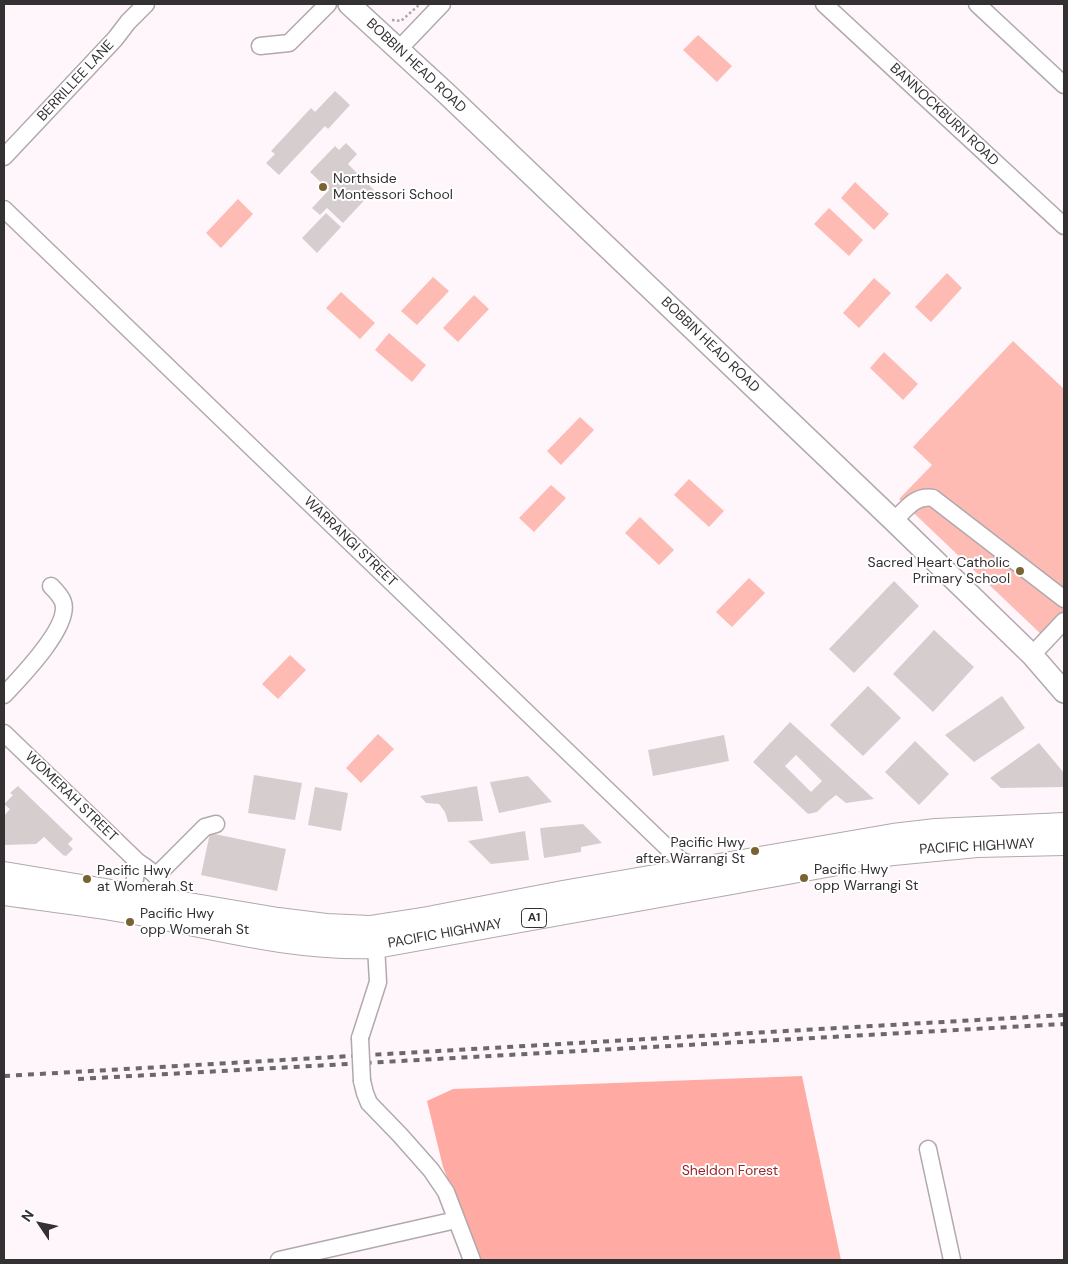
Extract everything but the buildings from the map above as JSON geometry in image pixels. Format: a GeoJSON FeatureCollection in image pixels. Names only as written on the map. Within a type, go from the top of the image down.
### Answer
{"type":"FeatureCollection","features":[{"type":"Feature","properties":{"kind":"highway","name":"PACIFIC HIGHWAY"},"geometry":{"type":"LineString","coordinates":[[4,874],[307,924],[346,928],[370,928],[701,868],[893,836],[936,831],[1064,825]]}},
{"type":"Feature","properties":{"kind":"highway","name":"PACIFIC HIGHWAY"},"geometry":{"type":"LineString","coordinates":[[4,893],[137,912],[273,940],[325,946],[376,946],[893,853],[977,845],[1064,843]]}},
{"type":"Feature","properties":{"kind":"main road","name":"BOBBIN HEAD ROAD"},"geometry":{"type":"LineString","coordinates":[[349,4],[894,521],[1032,655],[1064,692]]}},
{"type":"Feature","properties":{"kind":"street","name":"BERRILLEE LANE"},"geometry":{"type":"LineString","coordinates":[[4,157],[115,40],[128,22],[146,4]]}},
{"type":"Feature","properties":{"kind":"street"},"geometry":{"type":"LineString","coordinates":[[260,46],[289,43],[328,4]]}},
{"type":"Feature","properties":{"kind":"street"},"geometry":{"type":"LineString","coordinates":[[399,50],[442,4]]}},
{"type":"Feature","properties":{"kind":"street","name":"BANNOCKBURN ROAD"},"geometry":{"type":"LineString","coordinates":[[824,4],[1064,226]]}},
{"type":"Feature","properties":{"kind":"street"},"geometry":{"type":"LineString","coordinates":[[977,4],[1064,85]]}},
{"type":"Feature","properties":{"kind":"street","name":"WARRANGI STREET"},"geometry":{"type":"LineString","coordinates":[[4,209],[680,860],[701,868]]}},
{"type":"Feature","properties":{"kind":"street"},"geometry":{"type":"LineString","coordinates":[[894,521],[913,502],[926,497],[933,498],[1064,599]]}},
{"type":"Feature","properties":{"kind":"street"},"geometry":{"type":"LineString","coordinates":[[4,695],[47,645],[61,622],[64,614],[63,602],[51,586]]}},
{"type":"Feature","properties":{"kind":"street"},"geometry":{"type":"LineString","coordinates":[[1032,655],[1064,621]]}},
{"type":"Feature","properties":{"kind":"street","name":"WOMERAH STREET"},"geometry":{"type":"LineString","coordinates":[[4,733],[138,862],[156,875]]}},
{"type":"Feature","properties":{"kind":"street"},"geometry":{"type":"LineString","coordinates":[[164,901],[163,891],[156,875],[205,827],[216,824]]}},
{"type":"Feature","properties":{"kind":"street"},"geometry":{"type":"LineString","coordinates":[[132,895],[138,862]]}},
{"type":"Feature","properties":{"kind":"street"},"geometry":{"type":"LineString","coordinates":[[376,946],[378,982],[360,1038],[362,1081],[365,1093],[369,1103],[406,1142],[446,1192],[472,1260]]}},
{"type":"Feature","properties":{"kind":"street"},"geometry":{"type":"LineString","coordinates":[[928,1149],[952,1260]]}},
{"type":"Feature","properties":{"kind":"street"},"geometry":{"type":"LineString","coordinates":[[279,1260],[456,1220]]}},
{"type":"Feature","properties":{"kind":"path"},"geometry":{"type":"LineString","coordinates":[[391,20],[401,21],[420,4]]}},
{"type":"Feature","properties":{"kind":"shaded area"},"geometry":{"type":"Polygon","coordinates":[[[698,35],[732,66],[717,82],[683,50],[698,35]]]}},
{"type":"Feature","properties":{"kind":"shaded area"},"geometry":{"type":"Polygon","coordinates":[[[855,182],[889,214],[874,230],[841,198],[855,182]]]}},
{"type":"Feature","properties":{"kind":"shaded area"},"geometry":{"type":"Polygon","coordinates":[[[238,199],[253,214],[221,248],[206,233],[238,199]]]}},
{"type":"Feature","properties":{"kind":"shaded area"},"geometry":{"type":"Polygon","coordinates":[[[829,208],[863,240],[849,256],[814,224],[829,208]]]}},
{"type":"Feature","properties":{"kind":"shaded area"},"geometry":{"type":"Polygon","coordinates":[[[947,273],[962,288],[931,322],[915,307],[947,273]]]}},
{"type":"Feature","properties":{"kind":"shaded area"},"geometry":{"type":"Polygon","coordinates":[[[433,277],[449,291],[417,325],[401,311],[433,277]]]}},
{"type":"Feature","properties":{"kind":"shaded area"},"geometry":{"type":"Polygon","coordinates":[[[874,278],[891,293],[859,328],[843,313],[874,278]]]}},
{"type":"Feature","properties":{"kind":"shaded area"},"geometry":{"type":"Polygon","coordinates":[[[341,292],[375,323],[360,339],[326,308],[341,292]]]}},
{"type":"Feature","properties":{"kind":"shaded area"},"geometry":{"type":"Polygon","coordinates":[[[474,295],[489,309],[458,342],[443,328],[474,295]]]}},
{"type":"Feature","properties":{"kind":"shaded area"},"geometry":{"type":"Polygon","coordinates":[[[389,333],[426,365],[412,382],[375,350],[389,333]]]}},
{"type":"Feature","properties":{"kind":"shaded area","name":"Sacred Heart Catholic Primary School"},"geometry":{"type":"Polygon","coordinates":[[[1013,341],[1064,389],[1064,616],[1044,637],[899,499],[932,465],[913,447],[1013,341]]]}},
{"type":"Feature","properties":{"kind":"shaded area"},"geometry":{"type":"Polygon","coordinates":[[[884,352],[918,384],[903,400],[870,368],[884,352]]]}},
{"type":"Feature","properties":{"kind":"shaded area"},"geometry":{"type":"Polygon","coordinates":[[[580,417],[594,430],[561,465],[547,451],[580,417]]]}},
{"type":"Feature","properties":{"kind":"shaded area"},"geometry":{"type":"Polygon","coordinates":[[[689,479],[724,511],[709,527],[674,495],[689,479]]]}},
{"type":"Feature","properties":{"kind":"shaded area"},"geometry":{"type":"Polygon","coordinates":[[[551,485],[566,498],[534,532],[519,518],[551,485]]]}},
{"type":"Feature","properties":{"kind":"shaded area"},"geometry":{"type":"Polygon","coordinates":[[[640,517],[674,550],[659,565],[625,533],[640,517]]]}},
{"type":"Feature","properties":{"kind":"shaded area"},"geometry":{"type":"Polygon","coordinates":[[[749,578],[765,593],[732,627],[716,612],[749,578]]]}},
{"type":"Feature","properties":{"kind":"shaded area"},"geometry":{"type":"Polygon","coordinates":[[[290,655],[306,670],[278,699],[262,684],[290,655]]]}},
{"type":"Feature","properties":{"kind":"shaded area"},"geometry":{"type":"Polygon","coordinates":[[[378,734],[394,749],[361,783],[346,768],[378,734]]]}},
{"type":"Feature","properties":{"kind":"green space","name":"Sheldon Forest"},"geometry":{"type":"Polygon","coordinates":[[[802,1076],[841,1260],[480,1260],[443,1167],[427,1101],[453,1089],[802,1076]]]}},
{"type":"Feature","properties":{"kind":"railway"},"geometry":{"type":"LineString","coordinates":[[4,1076],[1064,1015]]}},
{"type":"Feature","properties":{"kind":"railway"},"geometry":{"type":"LineString","coordinates":[[78,1079],[1064,1024]]}},
{"type":"Feature","properties":{"kind":"place","name":"Northside Montessori School"},"geometry":{"type":"Point","coordinates":[323,187]}},
{"type":"Feature","properties":{"kind":"place","name":"Sacred Heart Catholic Primary School"},"geometry":{"type":"Point","coordinates":[1020,571]}},
{"type":"Feature","properties":{"kind":"place","name":"Pacific Hwy after Warrangi St"},"geometry":{"type":"Point","coordinates":[755,851]}},
{"type":"Feature","properties":{"kind":"place","name":"Pacific Hwy opp Warrangi St"},"geometry":{"type":"Point","coordinates":[804,878]}},
{"type":"Feature","properties":{"kind":"place","name":"Pacific Hwy at Womerah St"},"geometry":{"type":"Point","coordinates":[87,879]}},
{"type":"Feature","properties":{"kind":"place","name":"Pacific Hwy opp Womerah St"},"geometry":{"type":"Point","coordinates":[130,922]}}]}
